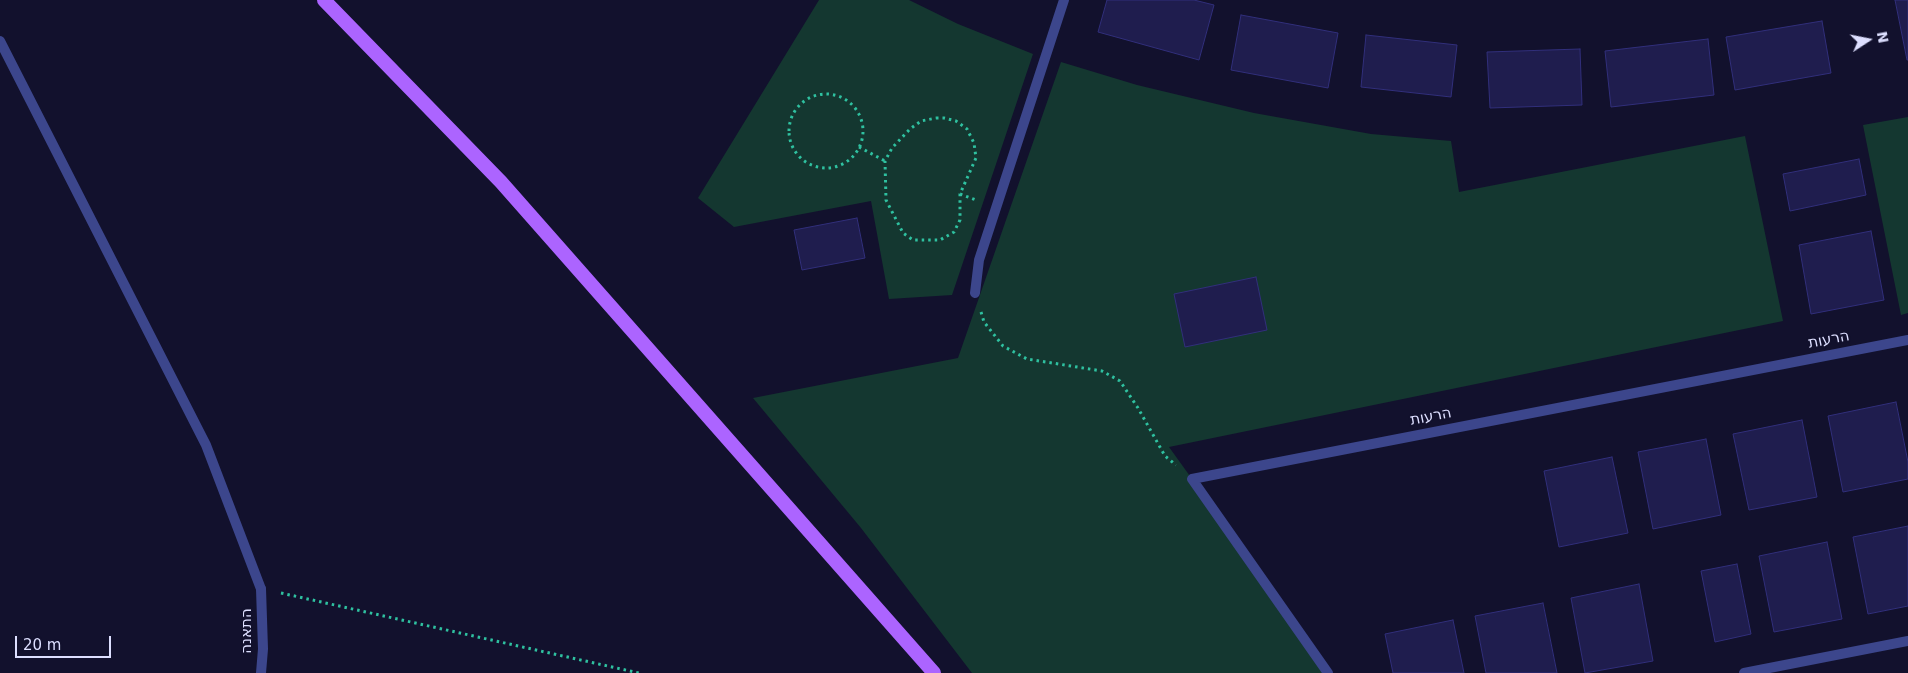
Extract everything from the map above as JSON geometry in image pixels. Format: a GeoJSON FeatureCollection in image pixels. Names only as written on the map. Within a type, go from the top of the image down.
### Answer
{"type":"FeatureCollection","features":[{"type":"Feature","properties":{"kind":"main road"},"geometry":{"type":"LineString","coordinates":[[324,0],[501,182],[934,673]]}},
{"type":"Feature","properties":{"kind":"street"},"geometry":{"type":"LineString","coordinates":[[975,293],[979,260],[1064,0]]}},
{"type":"Feature","properties":{"kind":"street","name":"התאנה"},"geometry":{"type":"LineString","coordinates":[[0,41],[206,445],[261,589],[263,649],[261,673]]}},
{"type":"Feature","properties":{"kind":"street","name":"הרעות"},"geometry":{"type":"LineString","coordinates":[[1192,479],[1908,340]]}},
{"type":"Feature","properties":{"kind":"street"},"geometry":{"type":"LineString","coordinates":[[1192,479],[1328,673]]}},
{"type":"Feature","properties":{"kind":"street"},"geometry":{"type":"LineString","coordinates":[[1744,673],[1908,641]]}},
{"type":"Feature","properties":{"kind":"path"},"geometry":{"type":"LineString","coordinates":[[831,94],[846,100],[855,108],[862,124],[863,136],[860,147],[849,161],[833,168],[816,167],[805,162],[794,150],[789,139],[790,121],[795,110],[808,99],[819,95],[831,94]]}},
{"type":"Feature","properties":{"kind":"path"},"geometry":{"type":"LineString","coordinates":[[944,118],[956,121],[967,128],[974,143],[976,158],[960,194],[960,220],[954,232],[940,240],[927,242],[913,240],[903,233],[886,200],[885,161],[892,148],[921,121],[944,118]]}},
{"type":"Feature","properties":{"kind":"path"},"geometry":{"type":"LineString","coordinates":[[860,147],[885,161]]}},
{"type":"Feature","properties":{"kind":"path"},"geometry":{"type":"LineString","coordinates":[[975,293],[984,322],[1003,346],[1027,359],[1102,371],[1120,381],[1166,456],[1192,479]]}},
{"type":"Feature","properties":{"kind":"path"},"geometry":{"type":"LineString","coordinates":[[261,589],[639,673]]}},
{"type":"Feature","properties":{"kind":"green space"},"geometry":{"type":"Polygon","coordinates":[[[819,0],[909,0],[958,24],[1033,54],[952,295],[889,299],[871,201],[734,227],[698,198],[819,0]]]}},
{"type":"Feature","properties":{"kind":"green space"},"geometry":{"type":"Polygon","coordinates":[[[1061,62],[1137,85],[1254,113],[1371,134],[1451,141],[1459,192],[1745,136],[1783,321],[1169,447],[1332,673],[972,673],[861,528],[753,398],[958,358],[1061,62]]]}},
{"type":"Feature","properties":{"kind":"green space"},"geometry":{"type":"Polygon","coordinates":[[[1908,117],[1908,313],[1901,315],[1863,125],[1908,117]]]}},
{"type":"Feature","properties":{"kind":"building"},"geometry":{"type":"Polygon","coordinates":[[[1107,0],[1194,0],[1214,5],[1199,60],[1098,32],[1107,0]]]}},
{"type":"Feature","properties":{"kind":"building"},"geometry":{"type":"Polygon","coordinates":[[[1895,0],[1908,0],[1908,60],[1907,60],[1895,0]]]}},
{"type":"Feature","properties":{"kind":"building"},"geometry":{"type":"Polygon","coordinates":[[[1241,15],[1338,33],[1328,88],[1231,70],[1241,15]]]}},
{"type":"Feature","properties":{"kind":"building"},"geometry":{"type":"Polygon","coordinates":[[[1822,21],[1831,73],[1735,90],[1726,37],[1822,21]]]}},
{"type":"Feature","properties":{"kind":"building"},"geometry":{"type":"Polygon","coordinates":[[[1366,35],[1457,45],[1451,97],[1361,87],[1366,35]]]}},
{"type":"Feature","properties":{"kind":"building"},"geometry":{"type":"Polygon","coordinates":[[[1708,39],[1714,95],[1611,107],[1605,51],[1708,39]]]}},
{"type":"Feature","properties":{"kind":"building"},"geometry":{"type":"Polygon","coordinates":[[[1580,49],[1582,105],[1490,108],[1487,52],[1580,49]]]}},
{"type":"Feature","properties":{"kind":"building"},"geometry":{"type":"Polygon","coordinates":[[[1859,159],[1866,195],[1790,211],[1783,174],[1859,159]]]}},
{"type":"Feature","properties":{"kind":"building"},"geometry":{"type":"Polygon","coordinates":[[[857,218],[865,258],[802,270],[794,230],[857,218]]]}},
{"type":"Feature","properties":{"kind":"building"},"geometry":{"type":"Polygon","coordinates":[[[1871,231],[1884,300],[1811,314],[1799,245],[1871,231]]]}},
{"type":"Feature","properties":{"kind":"building"},"geometry":{"type":"Polygon","coordinates":[[[1256,277],[1267,330],[1185,347],[1174,294],[1256,277]]]}},
{"type":"Feature","properties":{"kind":"building"},"geometry":{"type":"Polygon","coordinates":[[[1896,402],[1908,462],[1908,479],[1843,492],[1828,416],[1896,402]]]}},
{"type":"Feature","properties":{"kind":"building"},"geometry":{"type":"Polygon","coordinates":[[[1802,420],[1817,497],[1749,510],[1733,434],[1802,420]]]}},
{"type":"Feature","properties":{"kind":"building"},"geometry":{"type":"Polygon","coordinates":[[[1706,439],[1721,515],[1653,529],[1638,452],[1706,439]]]}},
{"type":"Feature","properties":{"kind":"building"},"geometry":{"type":"Polygon","coordinates":[[[1612,457],[1628,533],[1559,547],[1544,471],[1612,457]]]}},
{"type":"Feature","properties":{"kind":"building"},"geometry":{"type":"Polygon","coordinates":[[[1908,526],[1908,606],[1868,614],[1853,537],[1908,526]]]}},
{"type":"Feature","properties":{"kind":"building"},"geometry":{"type":"Polygon","coordinates":[[[1827,542],[1842,619],[1774,632],[1759,556],[1827,542]]]}},
{"type":"Feature","properties":{"kind":"building"},"geometry":{"type":"Polygon","coordinates":[[[1737,564],[1751,634],[1715,642],[1701,571],[1737,564]]]}},
{"type":"Feature","properties":{"kind":"building"},"geometry":{"type":"Polygon","coordinates":[[[1639,584],[1653,661],[1585,673],[1571,598],[1639,584]]]}},
{"type":"Feature","properties":{"kind":"building"},"geometry":{"type":"Polygon","coordinates":[[[1543,603],[1557,673],[1486,673],[1475,616],[1543,603]]]}},
{"type":"Feature","properties":{"kind":"building"},"geometry":{"type":"Polygon","coordinates":[[[1453,620],[1464,673],[1393,673],[1385,634],[1453,620]]]}}]}
